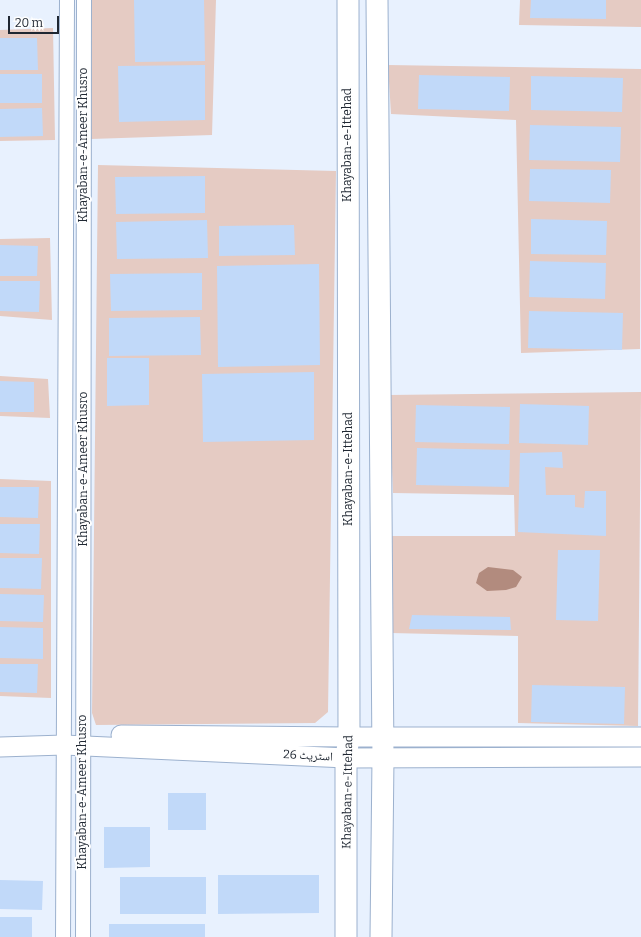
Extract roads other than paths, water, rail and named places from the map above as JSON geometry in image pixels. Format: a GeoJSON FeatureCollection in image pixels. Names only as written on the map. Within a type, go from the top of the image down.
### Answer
{"type":"FeatureCollection","features":[{"type":"Feature","properties":{"kind":"main road","name":"Khayaban-e-Ittehad"},"geometry":{"type":"LineString","coordinates":[[346,937],[346,758],[349,737],[348,0]]}},
{"type":"Feature","properties":{"kind":"main road"},"geometry":{"type":"LineString","coordinates":[[376,0],[383,736],[381,937]]}},
{"type":"Feature","properties":{"kind":"main road","name":"اسٹریٹ 26"},"geometry":{"type":"LineString","coordinates":[[0,734],[346,758],[641,757]]}},
{"type":"Feature","properties":{"kind":"main road","name":"اسٹریٹ 26"},"geometry":{"type":"LineString","coordinates":[[83,740],[383,736],[641,737]]}},
{"type":"Feature","properties":{"kind":"main road","name":"اسٹریٹ 26"},"geometry":{"type":"LineString","coordinates":[[0,748],[64,739]]}},
{"type":"Feature","properties":{"kind":"street","name":"Khayaban-e-Ameer Khusro"},"geometry":{"type":"LineString","coordinates":[[63,937],[68,0]]}},
{"type":"Feature","properties":{"kind":"street","name":"Khayaban-e-Ameer Khusro"},"geometry":{"type":"LineString","coordinates":[[83,937],[85,437],[84,0]]}},
{"type":"Feature","properties":{"kind":"street"},"geometry":{"type":"LineString","coordinates":[[68,58],[70,63],[75,65],[82,62],[84,56]]}},
{"type":"Feature","properties":{"kind":"street"},"geometry":{"type":"LineString","coordinates":[[68,88],[72,84],[77,83],[84,90]]}}]}
